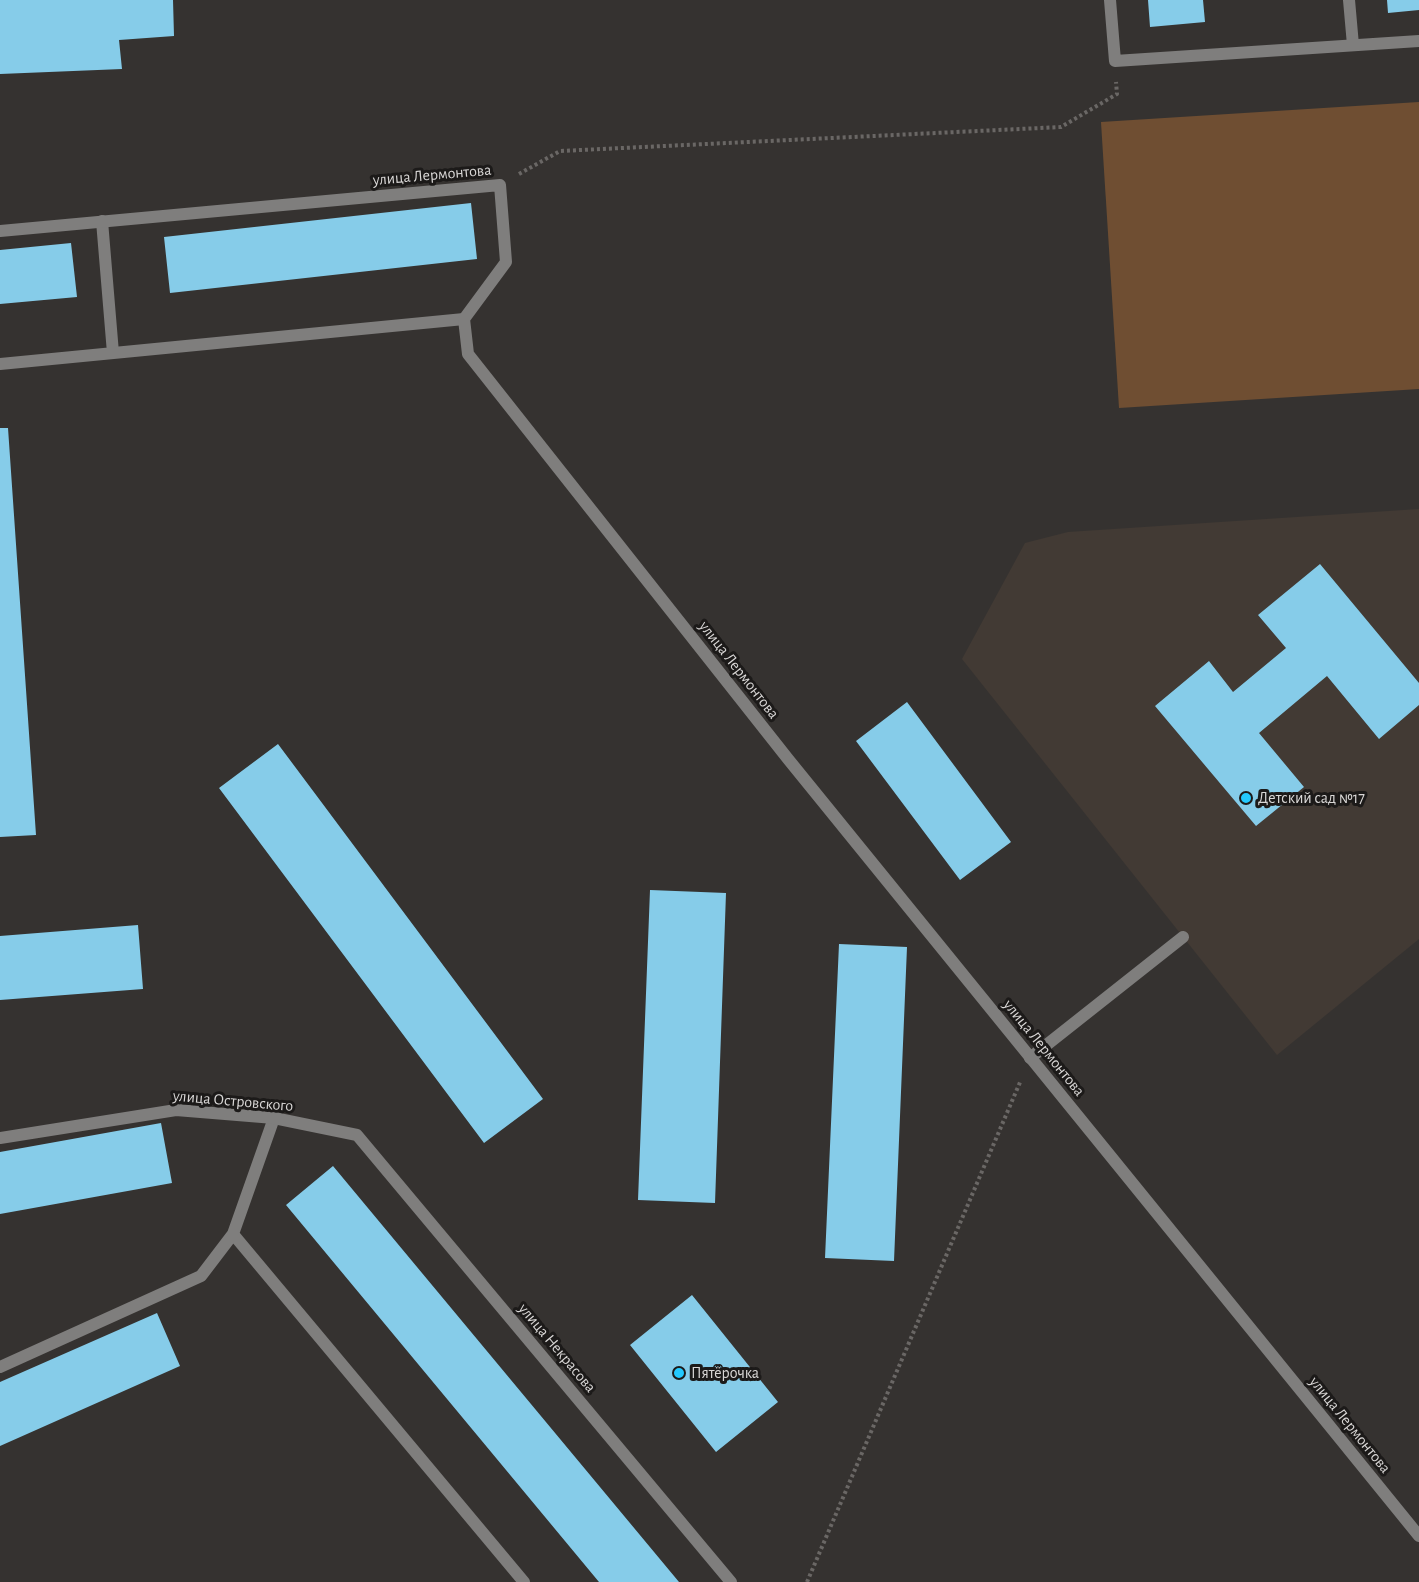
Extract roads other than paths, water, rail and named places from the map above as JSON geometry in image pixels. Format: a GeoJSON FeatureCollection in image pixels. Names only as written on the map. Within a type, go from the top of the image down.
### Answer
{"type":"FeatureCollection","features":[{"type":"Feature","properties":{"kind":"street"},"geometry":{"type":"LineString","coordinates":[[1110,0],[1115,61],[1419,40]]}},
{"type":"Feature","properties":{"kind":"street"},"geometry":{"type":"LineString","coordinates":[[1349,0],[1353,45]]}},
{"type":"Feature","properties":{"kind":"street","name":"улица Лермонтова"},"geometry":{"type":"LineString","coordinates":[[0,231],[500,185],[506,262],[464,319],[468,354],[788,759],[1419,1536]]}},
{"type":"Feature","properties":{"kind":"street"},"geometry":{"type":"LineString","coordinates":[[102,221],[113,353]]}},
{"type":"Feature","properties":{"kind":"street"},"geometry":{"type":"LineString","coordinates":[[0,364],[464,319]]}},
{"type":"Feature","properties":{"kind":"street"},"geometry":{"type":"LineString","coordinates":[[1030,1058],[1183,937]]}},
{"type":"Feature","properties":{"kind":"street","name":"улица Островского"},"geometry":{"type":"LineString","coordinates":[[0,1138],[176,1110],[274,1118],[357,1135]]}},
{"type":"Feature","properties":{"kind":"street"},"geometry":{"type":"LineString","coordinates":[[0,1367],[201,1276],[233,1234],[274,1118]]}},
{"type":"Feature","properties":{"kind":"street","name":"улица Некрасова"},"geometry":{"type":"LineString","coordinates":[[357,1135],[731,1582]]}},
{"type":"Feature","properties":{"kind":"street"},"geometry":{"type":"LineString","coordinates":[[233,1234],[524,1582]]}},
{"type":"Feature","properties":{"kind":"place","name":"Детский сад №17"},"geometry":{"type":"Point","coordinates":[1246,798]}},
{"type":"Feature","properties":{"kind":"place","name":"Пятёрочка"},"geometry":{"type":"Point","coordinates":[679,1373]}}]}
